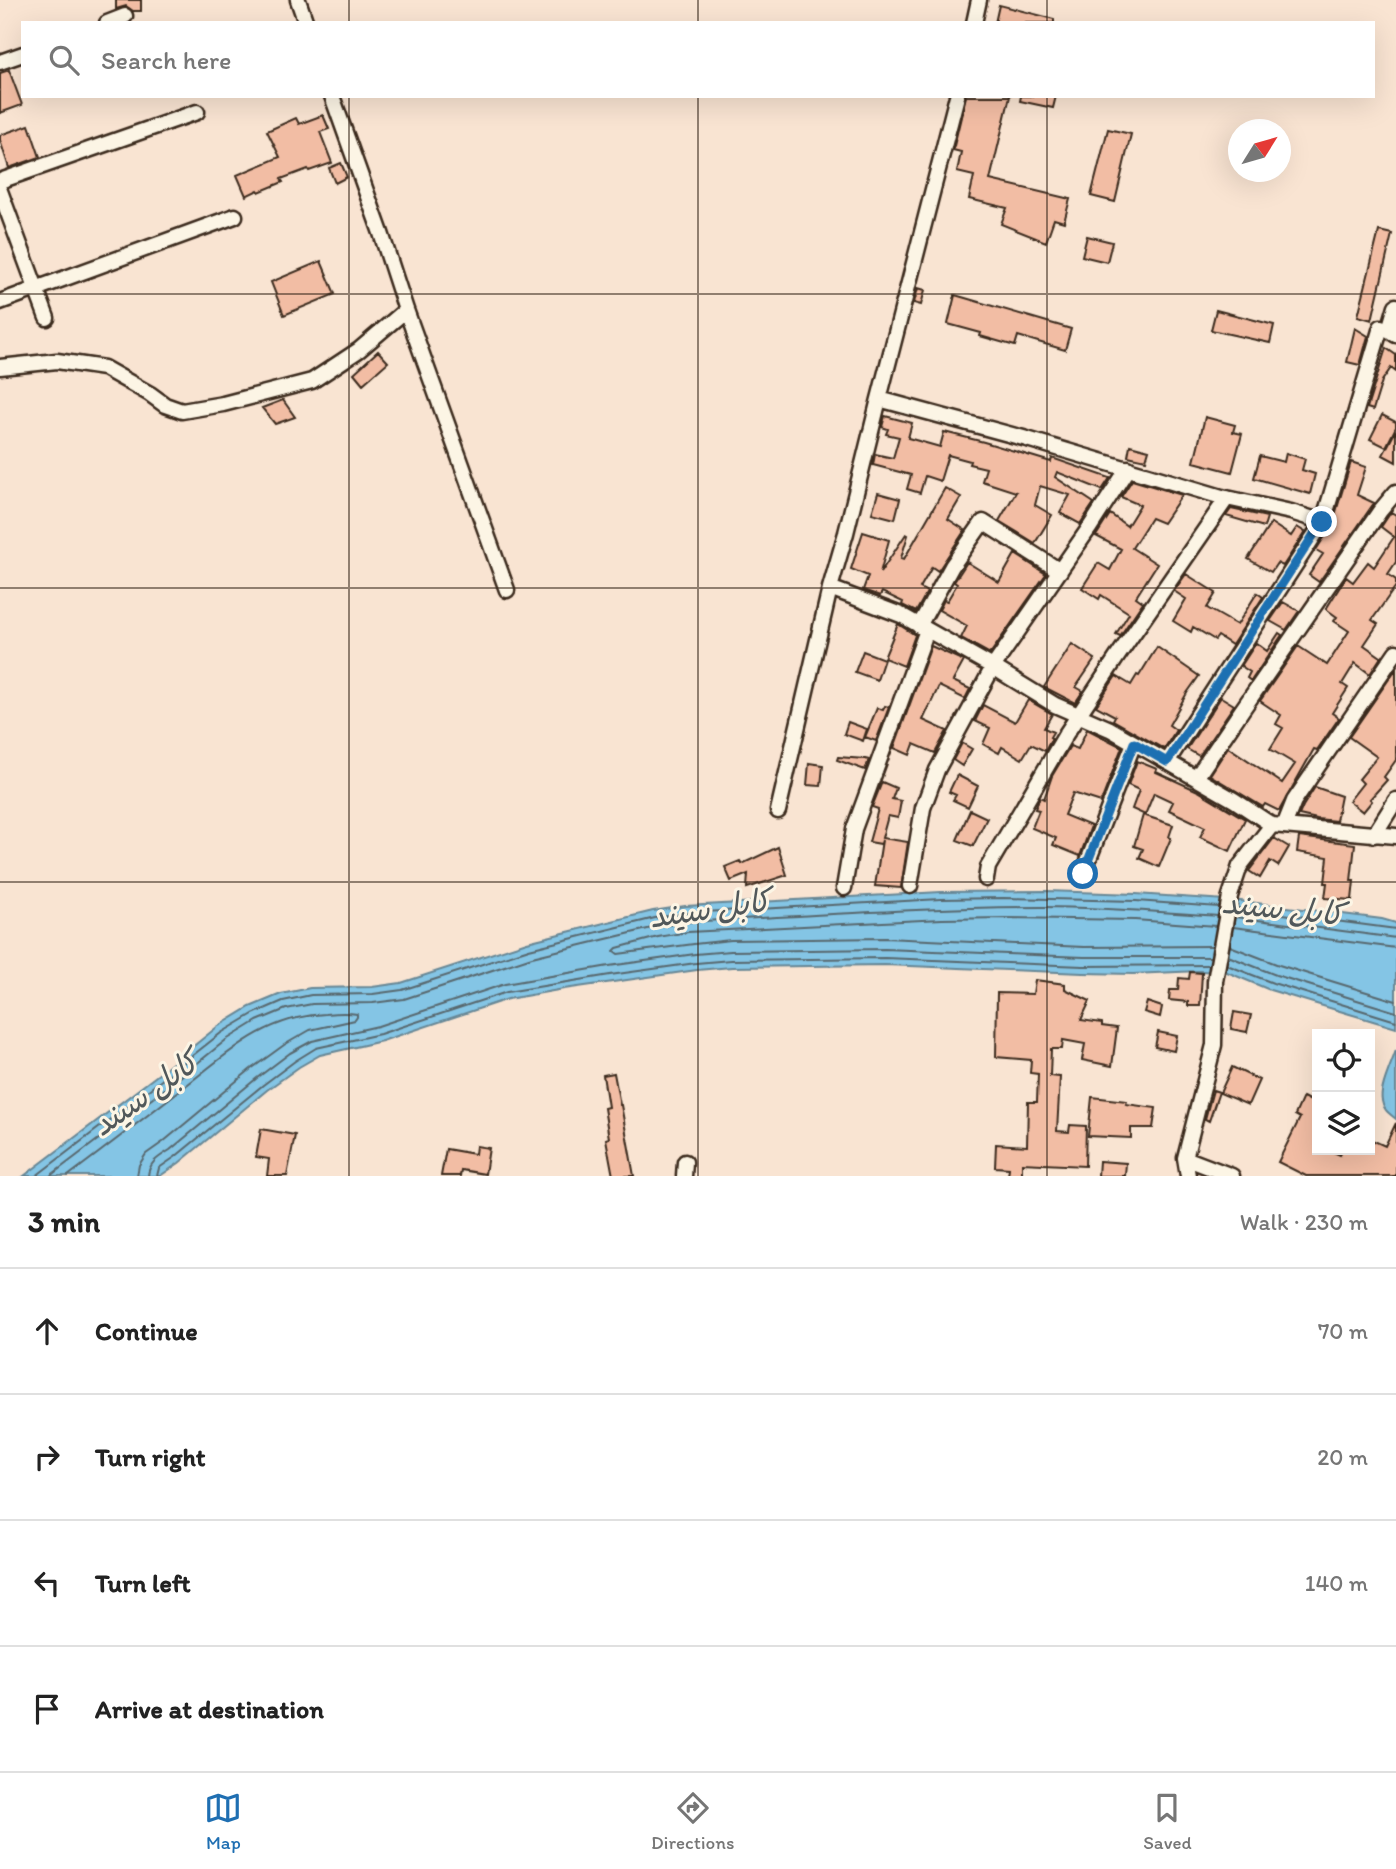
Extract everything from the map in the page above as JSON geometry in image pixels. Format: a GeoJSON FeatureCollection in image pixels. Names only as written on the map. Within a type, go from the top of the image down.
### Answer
{"type":"FeatureCollection","features":[{"type":"Feature","properties":{"kind":"street"},"geometry":{"type":"LineString","coordinates":[[298,0],[305,21]]}},
{"type":"Feature","properties":{"kind":"street"},"geometry":{"type":"LineString","coordinates":[[974,21],[979,0]]}},
{"type":"Feature","properties":{"kind":"street"},"geometry":{"type":"LineString","coordinates":[[112,21],[125,16]]}},
{"type":"Feature","properties":{"kind":"street"},"geometry":{"type":"LineString","coordinates":[[0,62],[21,55]]}},
{"type":"Feature","properties":{"kind":"street"},"geometry":{"type":"LineString","coordinates":[[333,98],[507,590]]}},
{"type":"Feature","properties":{"kind":"street"},"geometry":{"type":"LineString","coordinates":[[778,811],[830,588],[956,98]]}},
{"type":"Feature","properties":{"kind":"street"},"geometry":{"type":"LineString","coordinates":[[0,181],[197,113]]}},
{"type":"Feature","properties":{"kind":"street"},"geometry":{"type":"LineString","coordinates":[[0,191],[47,318]]}},
{"type":"Feature","properties":{"kind":"street"},"geometry":{"type":"LineString","coordinates":[[0,302],[235,216]]}},
{"type":"Feature","properties":{"kind":"street"},"geometry":{"type":"LineString","coordinates":[[1167,762],[1322,522],[1381,327],[1393,333],[1396,306]]}},
{"type":"Feature","properties":{"kind":"street"},"geometry":{"type":"LineString","coordinates":[[0,367],[57,361],[104,368],[165,405],[182,411],[223,404],[312,381],[359,350],[406,310]]}},
{"type":"Feature","properties":{"kind":"street"},"geometry":{"type":"LineString","coordinates":[[879,400],[1322,522]]}},
{"type":"Feature","properties":{"kind":"street"},"geometry":{"type":"LineString","coordinates":[[910,886],[923,808],[937,769],[993,667],[1128,468]]}},
{"type":"Feature","properties":{"kind":"street"},"geometry":{"type":"LineString","coordinates":[[1196,778],[1380,511],[1396,492]]}},
{"type":"Feature","properties":{"kind":"street"},"geometry":{"type":"LineString","coordinates":[[986,879],[988,867],[1079,715],[1227,498]]}},
{"type":"Feature","properties":{"kind":"street"},"geometry":{"type":"LineString","coordinates":[[844,888],[854,829],[923,628],[952,566],[983,522],[1060,571]]}},
{"type":"Feature","properties":{"kind":"street"},"geometry":{"type":"LineString","coordinates":[[830,588],[901,615],[1055,705],[1134,743],[1278,825],[1396,836]]}},
{"type":"Feature","properties":{"kind":"street"},"geometry":{"type":"LineString","coordinates":[[1188,1176],[1185,1158],[1214,1045],[1215,981],[1230,896],[1240,866],[1278,825],[1396,652]]}},
{"type":"Feature","properties":{"kind":"street"},"geometry":{"type":"LineString","coordinates":[[1083,874],[1134,743]]}},
{"type":"Feature","properties":{"kind":"street"},"geometry":{"type":"LineString","coordinates":[[1374,835],[1396,800]]}},
{"type":"Feature","properties":{"kind":"street"},"geometry":{"type":"LineString","coordinates":[[1185,1158],[1232,1176]]}},
{"type":"Feature","properties":{"kind":"water","name":"کابل سيند"},"geometry":{"type":"Polygon","coordinates":[[[1047,891],[1241,901],[1396,923],[1396,1028],[1270,990],[1227,972],[1083,973],[885,965],[697,970],[508,999],[382,1041],[320,1055],[267,1090],[160,1176],[24,1176],[217,1027],[250,1007],[281,994],[310,988],[372,987],[401,983],[527,942],[653,911],[685,906],[941,892],[1047,891]]]}},
{"type":"Feature","properties":{"kind":"water"},"geometry":{"type":"Polygon","coordinates":[[[1396,1050],[1396,1119],[1387,1112],[1382,1096],[1396,1050]]]}},
{"type":"Feature","properties":{"kind":"building"},"geometry":{"type":"Polygon","coordinates":[[[116,0],[141,0],[141,11],[133,11],[126,6],[116,9],[116,0]]]}},
{"type":"Feature","properties":{"kind":"building"},"geometry":{"type":"Polygon","coordinates":[[[999,5],[1054,19],[1054,21],[995,21],[999,5]]]}},
{"type":"Feature","properties":{"kind":"building"},"geometry":{"type":"Polygon","coordinates":[[[9,70],[22,105],[0,113],[0,73],[9,70]]]}},
{"type":"Feature","properties":{"kind":"building"},"geometry":{"type":"Polygon","coordinates":[[[966,98],[1010,98],[990,180],[1070,199],[1064,222],[1054,219],[1046,242],[1001,224],[1007,208],[969,199],[974,176],[957,172],[961,152],[953,150],[966,98]]]}},
{"type":"Feature","properties":{"kind":"building"},"geometry":{"type":"Polygon","coordinates":[[[1021,98],[1056,98],[1053,108],[1020,101],[1021,98]]]}},
{"type":"Feature","properties":{"kind":"building"},"geometry":{"type":"Polygon","coordinates":[[[323,115],[329,129],[320,132],[332,163],[281,179],[283,182],[246,196],[237,175],[280,157],[267,131],[296,118],[299,124],[323,115]]]}},
{"type":"Feature","properties":{"kind":"building"},"geometry":{"type":"Polygon","coordinates":[[[29,125],[40,157],[9,168],[0,135],[29,125]]]}},
{"type":"Feature","properties":{"kind":"building"},"geometry":{"type":"Polygon","coordinates":[[[1108,129],[1131,134],[1115,202],[1091,196],[1108,129]]]}},
{"type":"Feature","properties":{"kind":"building"},"geometry":{"type":"Polygon","coordinates":[[[341,163],[347,177],[335,183],[329,168],[341,163]]]}},
{"type":"Feature","properties":{"kind":"building"},"geometry":{"type":"Polygon","coordinates":[[[1379,231],[1392,234],[1372,320],[1358,316],[1379,231]]]}},
{"type":"Feature","properties":{"kind":"building"},"geometry":{"type":"Polygon","coordinates":[[[1087,236],[1112,242],[1107,262],[1082,256],[1087,236]]]}},
{"type":"Feature","properties":{"kind":"building"},"geometry":{"type":"Polygon","coordinates":[[[321,261],[335,294],[284,315],[271,282],[321,261]]]}},
{"type":"Feature","properties":{"kind":"building"},"geometry":{"type":"Polygon","coordinates":[[[918,288],[925,290],[921,305],[914,303],[918,288]]]}},
{"type":"Feature","properties":{"kind":"building"},"geometry":{"type":"Polygon","coordinates":[[[955,295],[1071,329],[1065,350],[1018,336],[1015,346],[948,324],[955,295]]]}},
{"type":"Feature","properties":{"kind":"building"},"geometry":{"type":"Polygon","coordinates":[[[1216,310],[1274,325],[1270,343],[1211,330],[1216,310]]]}},
{"type":"Feature","properties":{"kind":"building"},"geometry":{"type":"Polygon","coordinates":[[[1355,328],[1368,336],[1360,365],[1347,362],[1355,328]]]}},
{"type":"Feature","properties":{"kind":"building"},"geometry":{"type":"Polygon","coordinates":[[[1386,348],[1396,355],[1396,372],[1391,368],[1382,381],[1373,410],[1367,408],[1386,348]]]}},
{"type":"Feature","properties":{"kind":"building"},"geometry":{"type":"Polygon","coordinates":[[[378,351],[388,362],[363,384],[354,373],[378,351]]]}},
{"type":"Feature","properties":{"kind":"building"},"geometry":{"type":"Polygon","coordinates":[[[283,400],[295,417],[275,424],[262,408],[283,400]]]}},
{"type":"Feature","properties":{"kind":"building"},"geometry":{"type":"Polygon","coordinates":[[[1382,415],[1396,422],[1386,447],[1370,439],[1382,415]]]}},
{"type":"Feature","properties":{"kind":"building"},"geometry":{"type":"Polygon","coordinates":[[[885,416],[912,423],[908,438],[940,447],[944,432],[1051,462],[1052,458],[1110,478],[1102,490],[1057,472],[1055,477],[1094,503],[1080,524],[1060,513],[1070,495],[1040,486],[1035,505],[1052,515],[1035,543],[999,521],[1016,492],[982,481],[986,468],[948,455],[940,481],[925,476],[920,493],[907,489],[911,475],[873,465],[875,454],[893,458],[899,437],[886,434],[888,429],[882,427],[885,416]]]}},
{"type":"Feature","properties":{"kind":"building"},"geometry":{"type":"Polygon","coordinates":[[[1205,417],[1235,425],[1233,432],[1242,434],[1232,472],[1194,462],[1205,417]]]}},
{"type":"Feature","properties":{"kind":"building"},"geometry":{"type":"Polygon","coordinates":[[[1396,430],[1396,462],[1383,455],[1396,430]]]}},
{"type":"Feature","properties":{"kind":"building"},"geometry":{"type":"Polygon","coordinates":[[[1130,445],[1149,450],[1146,460],[1128,456],[1130,445]]]}},
{"type":"Feature","properties":{"kind":"building"},"geometry":{"type":"Polygon","coordinates":[[[1286,453],[1305,459],[1302,470],[1315,474],[1310,494],[1254,478],[1260,456],[1284,462],[1286,453]]]}},
{"type":"Feature","properties":{"kind":"building"},"geometry":{"type":"Polygon","coordinates":[[[1351,462],[1366,467],[1357,495],[1374,503],[1319,582],[1309,575],[1323,554],[1316,550],[1332,525],[1351,462]]]}},
{"type":"Feature","properties":{"kind":"building"},"geometry":{"type":"Polygon","coordinates":[[[1132,480],[1182,495],[1163,523],[1151,518],[1132,548],[1157,564],[1136,597],[1143,602],[1120,636],[1116,634],[1129,613],[1101,595],[1099,599],[1082,588],[1098,563],[1110,570],[1121,549],[1096,536],[1110,514],[1127,526],[1140,505],[1121,497],[1132,480]]]}},
{"type":"Feature","properties":{"kind":"building"},"geometry":{"type":"Polygon","coordinates":[[[945,488],[961,497],[948,519],[965,530],[938,571],[932,567],[920,588],[927,592],[916,612],[882,592],[880,596],[863,590],[868,576],[851,569],[863,532],[889,540],[880,573],[906,534],[908,535],[901,558],[904,559],[945,488]]]}},
{"type":"Feature","properties":{"kind":"building"},"geometry":{"type":"Polygon","coordinates":[[[878,493],[900,499],[895,519],[872,513],[878,493]]]}},
{"type":"Feature","properties":{"kind":"building"},"geometry":{"type":"Polygon","coordinates":[[[1231,509],[1267,517],[1264,527],[1226,516],[1231,509]]]}},
{"type":"Feature","properties":{"kind":"building"},"geometry":{"type":"Polygon","coordinates":[[[1391,512],[1396,515],[1396,562],[1388,574],[1396,580],[1396,586],[1372,620],[1378,624],[1364,645],[1381,657],[1370,674],[1355,663],[1342,684],[1348,688],[1332,713],[1339,718],[1317,750],[1314,749],[1279,811],[1265,804],[1263,807],[1210,775],[1228,747],[1282,783],[1295,764],[1270,749],[1283,728],[1276,724],[1281,715],[1260,701],[1298,646],[1327,665],[1349,631],[1334,621],[1337,617],[1326,609],[1346,577],[1353,582],[1368,562],[1374,567],[1394,537],[1381,527],[1391,512]]]}},
{"type":"Feature","properties":{"kind":"building"},"geometry":{"type":"Polygon","coordinates":[[[1271,523],[1291,536],[1297,527],[1305,532],[1283,566],[1277,563],[1271,572],[1248,559],[1271,523]]]}},
{"type":"Feature","properties":{"kind":"building"},"geometry":{"type":"Polygon","coordinates":[[[1015,554],[1046,574],[990,654],[961,638],[967,626],[939,610],[957,584],[954,582],[967,562],[999,582],[1015,554]]]}},
{"type":"Feature","properties":{"kind":"building"},"geometry":{"type":"Polygon","coordinates":[[[1186,574],[1216,593],[1207,608],[1237,625],[1257,593],[1263,597],[1232,645],[1218,636],[1215,640],[1193,627],[1191,632],[1173,621],[1186,599],[1174,591],[1186,574]]]}},
{"type":"Feature","properties":{"kind":"building"},"geometry":{"type":"Polygon","coordinates":[[[1283,602],[1299,611],[1286,630],[1270,621],[1283,602]]]}},
{"type":"Feature","properties":{"kind":"building"},"geometry":{"type":"Polygon","coordinates":[[[898,624],[915,635],[904,666],[884,658],[898,624]]]}},
{"type":"Feature","properties":{"kind":"building"},"geometry":{"type":"Polygon","coordinates":[[[1279,633],[1282,635],[1251,681],[1247,678],[1250,672],[1241,666],[1256,643],[1267,651],[1279,633]]]}},
{"type":"Feature","properties":{"kind":"building"},"geometry":{"type":"Polygon","coordinates":[[[1072,644],[1095,659],[1076,687],[1083,691],[1075,703],[1044,687],[1072,644]]]}},
{"type":"Feature","properties":{"kind":"building"},"geometry":{"type":"Polygon","coordinates":[[[931,646],[964,661],[953,681],[970,689],[965,699],[939,686],[923,720],[947,731],[935,753],[914,744],[910,755],[894,748],[931,646]]]}},
{"type":"Feature","properties":{"kind":"building"},"geometry":{"type":"Polygon","coordinates":[[[1157,647],[1199,676],[1169,725],[1176,730],[1164,749],[1113,720],[1115,716],[1096,706],[1116,676],[1131,685],[1157,647]]]}},
{"type":"Feature","properties":{"kind":"building"},"geometry":{"type":"Polygon","coordinates":[[[863,651],[884,659],[877,680],[855,672],[863,651]]]}},
{"type":"Feature","properties":{"kind":"building"},"geometry":{"type":"Polygon","coordinates":[[[1396,669],[1396,760],[1384,777],[1387,780],[1370,799],[1372,801],[1363,812],[1349,801],[1363,783],[1359,779],[1377,757],[1349,737],[1396,669]]]}},
{"type":"Feature","properties":{"kind":"building"},"geometry":{"type":"Polygon","coordinates":[[[1221,697],[1234,705],[1199,756],[1187,749],[1221,697]]]}},
{"type":"Feature","properties":{"kind":"building"},"geometry":{"type":"Polygon","coordinates":[[[1028,700],[1052,714],[1044,728],[1053,732],[1045,751],[1031,744],[1022,759],[1002,747],[999,753],[983,744],[990,728],[975,721],[983,705],[1015,722],[1028,700]]]}},
{"type":"Feature","properties":{"kind":"building"},"geometry":{"type":"Polygon","coordinates":[[[885,706],[889,707],[876,741],[865,737],[877,708],[883,710],[885,706]]]}},
{"type":"Feature","properties":{"kind":"building"},"geometry":{"type":"Polygon","coordinates":[[[848,722],[867,729],[863,741],[844,734],[848,722]]]}},
{"type":"Feature","properties":{"kind":"building"},"geometry":{"type":"Polygon","coordinates":[[[1087,729],[1122,747],[1101,802],[1073,793],[1064,815],[1091,826],[1080,856],[1053,845],[1056,838],[1032,828],[1039,810],[1035,809],[1040,797],[1044,799],[1052,776],[1070,746],[1078,749],[1087,729]]]}},
{"type":"Feature","properties":{"kind":"building"},"geometry":{"type":"Polygon","coordinates":[[[962,743],[972,749],[962,766],[953,760],[962,743]]]}},
{"type":"Feature","properties":{"kind":"building"},"geometry":{"type":"Polygon","coordinates":[[[838,757],[869,760],[865,770],[837,760],[838,757]]]}},
{"type":"Feature","properties":{"kind":"building"},"geometry":{"type":"Polygon","coordinates":[[[1137,761],[1198,791],[1245,819],[1230,851],[1200,837],[1205,827],[1169,810],[1173,802],[1154,793],[1145,815],[1132,809],[1139,790],[1128,785],[1137,761]]]}},
{"type":"Feature","properties":{"kind":"building"},"geometry":{"type":"Polygon","coordinates":[[[809,763],[823,765],[821,786],[807,785],[809,763]]]}},
{"type":"Feature","properties":{"kind":"building"},"geometry":{"type":"Polygon","coordinates":[[[957,775],[978,786],[968,807],[953,800],[956,795],[949,792],[957,775]]]}},
{"type":"Feature","properties":{"kind":"building"},"geometry":{"type":"Polygon","coordinates":[[[882,782],[896,788],[892,799],[901,801],[898,818],[888,816],[882,838],[908,842],[901,888],[875,886],[882,840],[881,844],[869,842],[878,809],[872,807],[882,782]]]}},
{"type":"Feature","properties":{"kind":"building"},"geometry":{"type":"Polygon","coordinates":[[[1315,787],[1341,796],[1336,821],[1299,815],[1315,787]]]}},
{"type":"Feature","properties":{"kind":"building"},"geometry":{"type":"Polygon","coordinates":[[[970,810],[987,818],[973,846],[957,840],[970,810]]]}},
{"type":"Feature","properties":{"kind":"building"},"geometry":{"type":"Polygon","coordinates":[[[1143,815],[1173,825],[1169,837],[1171,838],[1159,867],[1139,858],[1143,849],[1134,846],[1143,815]]]}},
{"type":"Feature","properties":{"kind":"building"},"geometry":{"type":"Polygon","coordinates":[[[1299,837],[1355,844],[1352,900],[1325,898],[1328,857],[1297,852],[1299,837]]]}},
{"type":"Feature","properties":{"kind":"building"},"geometry":{"type":"Polygon","coordinates":[[[1274,838],[1289,847],[1278,866],[1270,861],[1260,878],[1249,871],[1274,838]]]}},
{"type":"Feature","properties":{"kind":"building"},"geometry":{"type":"Polygon","coordinates":[[[778,847],[787,875],[747,888],[748,874],[731,881],[725,867],[740,861],[742,864],[778,847]]]}},
{"type":"Feature","properties":{"kind":"building"},"geometry":{"type":"Polygon","coordinates":[[[1190,972],[1202,973],[1200,1006],[1188,1006],[1188,1002],[1169,1000],[1170,990],[1178,990],[1179,978],[1189,979],[1190,972]]]}},
{"type":"Feature","properties":{"kind":"building"},"geometry":{"type":"Polygon","coordinates":[[[1035,980],[1065,984],[1065,989],[1090,1001],[1081,1020],[1117,1028],[1112,1066],[1082,1060],[1085,1044],[1063,1040],[1062,1049],[1051,1049],[1050,1076],[1060,1077],[1057,1131],[1069,1132],[1070,1125],[1086,1126],[1085,1166],[1022,1163],[1022,1176],[1008,1176],[1009,1168],[995,1167],[996,1144],[1027,1146],[1028,1102],[1037,1102],[1038,1074],[1030,1073],[1031,1060],[996,1057],[997,993],[1033,994],[1035,980]]]}},
{"type":"Feature","properties":{"kind":"building"},"geometry":{"type":"Polygon","coordinates":[[[1147,1002],[1162,1007],[1160,1017],[1144,1012],[1147,1002]]]}},
{"type":"Feature","properties":{"kind":"building"},"geometry":{"type":"Polygon","coordinates":[[[1234,1012],[1251,1015],[1247,1032],[1231,1029],[1234,1012]]]}},
{"type":"Feature","properties":{"kind":"building"},"geometry":{"type":"Polygon","coordinates":[[[1158,1032],[1177,1036],[1174,1051],[1155,1047],[1158,1032]]]}},
{"type":"Feature","properties":{"kind":"building"},"geometry":{"type":"Polygon","coordinates":[[[1232,1067],[1259,1080],[1248,1105],[1220,1093],[1232,1067]]]}},
{"type":"Feature","properties":{"kind":"building"},"geometry":{"type":"Polygon","coordinates":[[[614,1073],[634,1176],[613,1176],[606,1139],[609,1138],[604,1108],[608,1107],[603,1075],[614,1073]]]}},
{"type":"Feature","properties":{"kind":"building"},"geometry":{"type":"Polygon","coordinates":[[[1213,1090],[1219,1092],[1209,1121],[1205,1119],[1213,1090]]]}},
{"type":"Feature","properties":{"kind":"building"},"geometry":{"type":"Polygon","coordinates":[[[1092,1097],[1156,1108],[1153,1128],[1131,1128],[1131,1138],[1088,1136],[1092,1097]]]}},
{"type":"Feature","properties":{"kind":"building"},"geometry":{"type":"Polygon","coordinates":[[[1303,1097],[1312,1102],[1312,1155],[1375,1155],[1375,1141],[1385,1146],[1396,1123],[1396,1176],[1306,1176],[1278,1162],[1300,1118],[1295,1115],[1303,1097]]]}},
{"type":"Feature","properties":{"kind":"building"},"geometry":{"type":"Polygon","coordinates":[[[261,1129],[295,1135],[287,1176],[267,1176],[269,1159],[256,1157],[261,1129]]]}},
{"type":"Feature","properties":{"kind":"building"},"geometry":{"type":"Polygon","coordinates":[[[476,1146],[489,1148],[485,1174],[461,1170],[460,1176],[441,1176],[446,1149],[475,1154],[476,1146]]]}},
{"type":"Feature","properties":{"kind":"building"},"geometry":{"type":"Polygon","coordinates":[[[1099,1161],[1126,1163],[1125,1176],[1098,1176],[1099,1161]]]}},
{"type":"Feature","properties":{"kind":"route"},"geometry":{"type":"LineString","coordinates":[[1083,874],[1134,743],[1167,762],[1322,522]]}}]}
